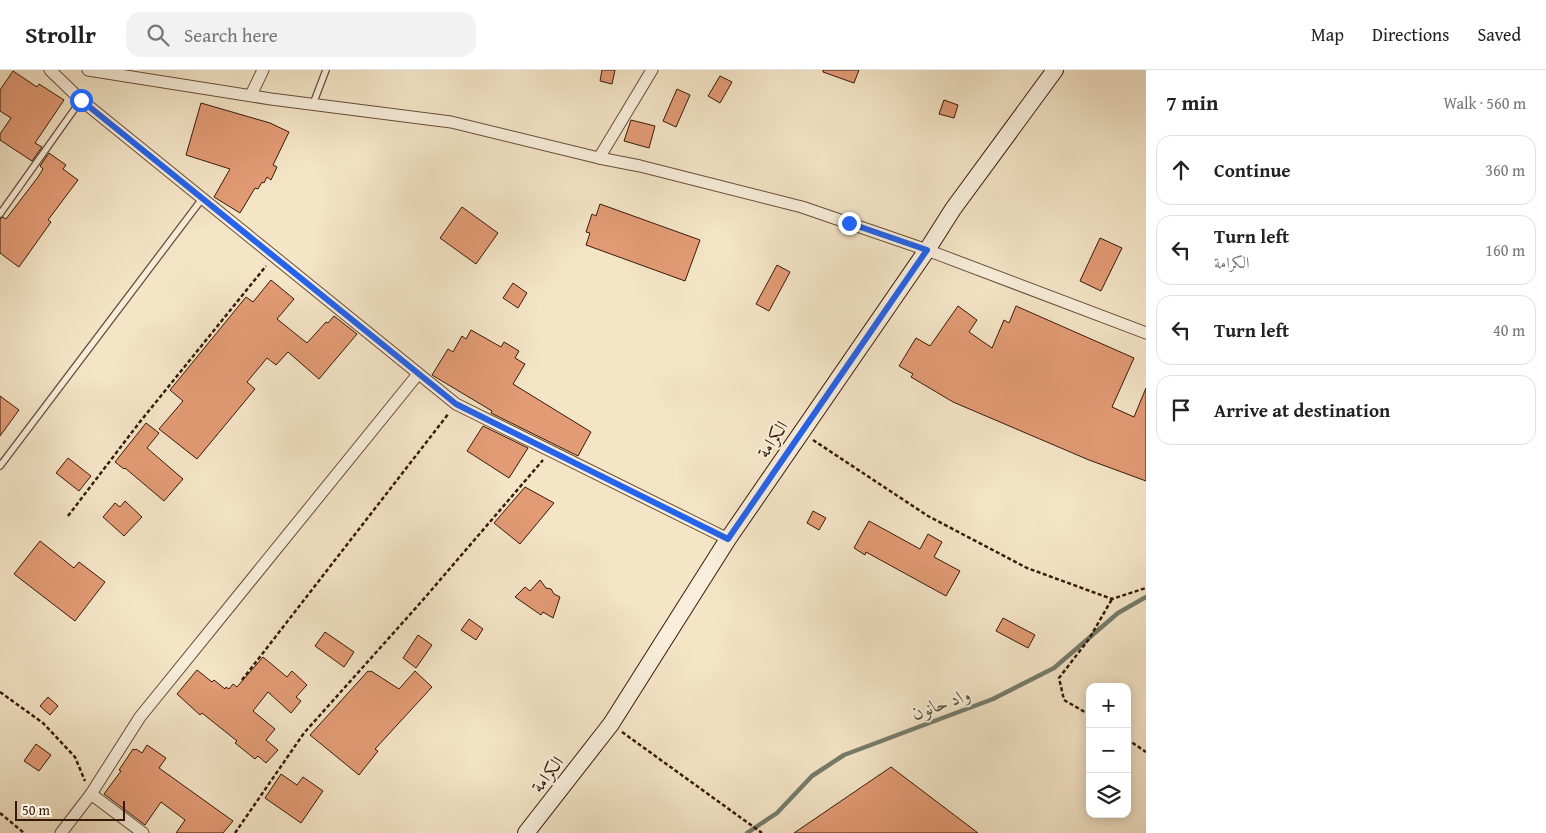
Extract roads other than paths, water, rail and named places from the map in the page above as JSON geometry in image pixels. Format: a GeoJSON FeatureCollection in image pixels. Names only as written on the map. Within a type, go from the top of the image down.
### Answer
{"type":"FeatureCollection","features":[{"type":"Feature","properties":{"kind":"main road","name":"الكرامة"},"geometry":{"type":"LineString","coordinates":[[526,833],[610,724],[728,539],[954,209],[1055,70]]}},
{"type":"Feature","properties":{"kind":"street"},"geometry":{"type":"LineString","coordinates":[[50,70],[81,100],[202,200],[456,404],[728,539]]}},
{"type":"Feature","properties":{"kind":"street"},"geometry":{"type":"LineString","coordinates":[[88,70],[313,104],[451,122],[599,158],[640,166],[802,207],[927,250],[1146,333]]}},
{"type":"Feature","properties":{"kind":"street"},"geometry":{"type":"LineString","coordinates":[[251,95],[263,70]]}},
{"type":"Feature","properties":{"kind":"street"},"geometry":{"type":"LineString","coordinates":[[599,158],[652,70]]}},
{"type":"Feature","properties":{"kind":"street"},"geometry":{"type":"LineString","coordinates":[[61,833],[91,794],[140,717],[418,374]]}},
{"type":"Feature","properties":{"kind":"street"},"geometry":{"type":"LineString","coordinates":[[91,794],[143,833]]}},
{"type":"Feature","properties":{"kind":"lane"},"geometry":{"type":"LineString","coordinates":[[313,104],[326,70]]}},
{"type":"Feature","properties":{"kind":"lane"},"geometry":{"type":"LineString","coordinates":[[0,214],[81,100]]}},
{"type":"Feature","properties":{"kind":"lane"},"geometry":{"type":"LineString","coordinates":[[0,466],[202,200]]}},
{"type":"Feature","properties":{"kind":"waterway","name":"واد حانون"},"geometry":{"type":"LineString","coordinates":[[747,833],[777,813],[812,776],[844,755],[993,699],[1054,668],[1118,613],[1146,597]]}}]}
